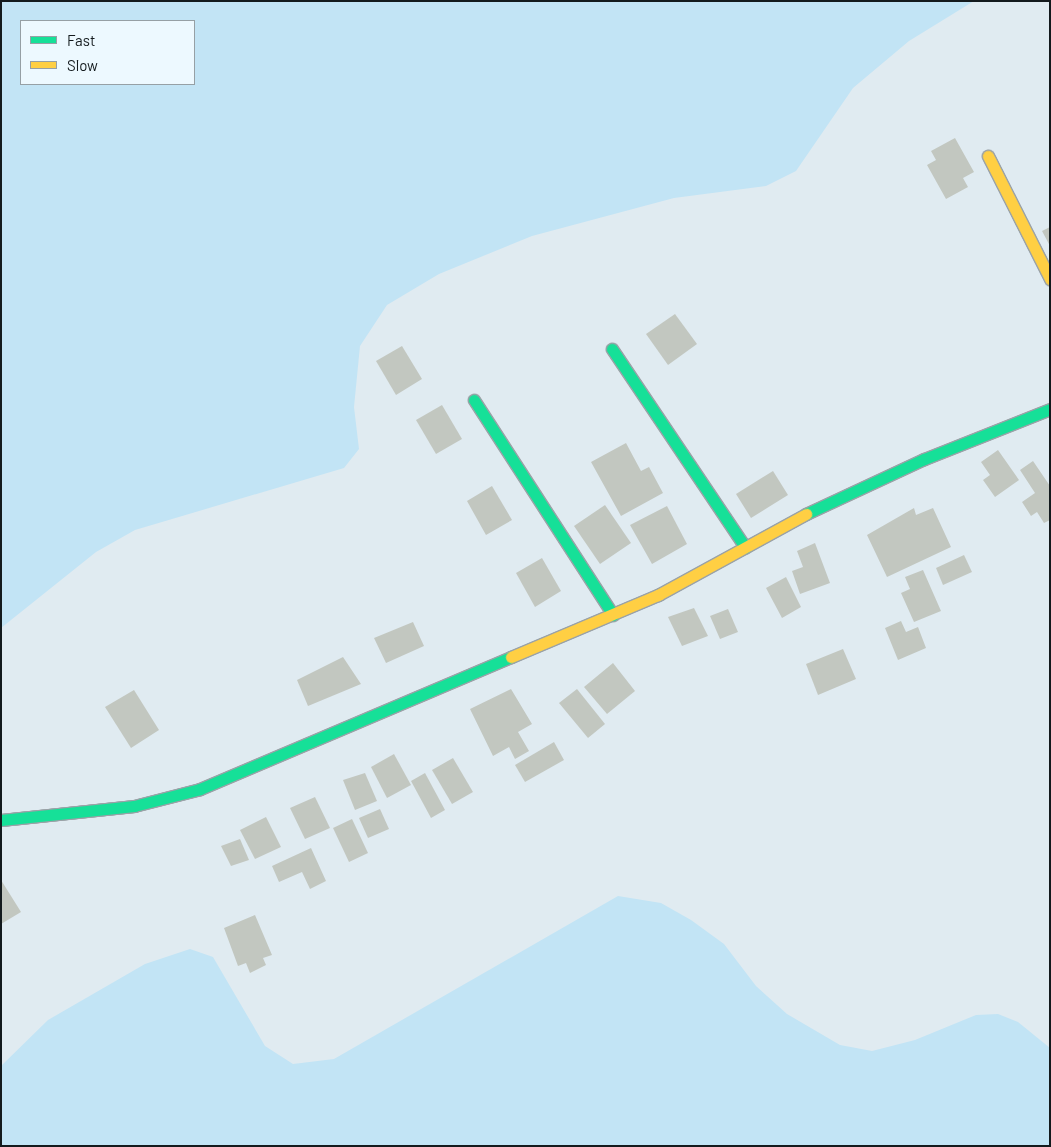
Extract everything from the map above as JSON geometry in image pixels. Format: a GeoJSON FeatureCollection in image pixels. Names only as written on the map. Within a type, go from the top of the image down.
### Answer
{"type":"FeatureCollection","features":[{"type":"Feature","properties":{"kind":"street"},"geometry":{"type":"LineString","coordinates":[[988,156],[1050,279]]}},
{"type":"Feature","properties":{"kind":"street"},"geometry":{"type":"LineString","coordinates":[[612,349],[745,547]]}},
{"type":"Feature","properties":{"kind":"street"},"geometry":{"type":"LineString","coordinates":[[474,400],[613,615]]}},
{"type":"Feature","properties":{"kind":"street"},"geometry":{"type":"LineString","coordinates":[[1,820],[134,806],[200,789],[613,615],[692,579],[745,547],[924,459],[1050,409]]}},
{"type":"Feature","properties":{"kind":"shaded area"},"geometry":{"type":"Polygon","coordinates":[[[1,1],[974,1],[909,41],[853,88],[796,171],[766,186],[674,198],[532,236],[439,274],[387,305],[360,346],[354,407],[359,449],[344,468],[135,530],[96,552],[1,628],[1,1]]]}},
{"type":"Feature","properties":{"kind":"shaded area"},"geometry":{"type":"Polygon","coordinates":[[[618,896],[661,903],[691,920],[724,944],[756,986],[787,1014],[840,1045],[872,1051],[915,1040],[976,1015],[998,1014],[1018,1022],[1050,1048],[1050,1146],[1,1146],[1,1066],[48,1020],[145,964],[190,949],[213,957],[265,1046],[293,1064],[334,1059],[618,896]]]}},
{"type":"Feature","properties":{"kind":"building"},"geometry":{"type":"Polygon","coordinates":[[[955,138],[974,172],[963,178],[968,187],[946,199],[927,165],[936,160],[931,151],[955,138]]]}},
{"type":"Feature","properties":{"kind":"building"},"geometry":{"type":"Polygon","coordinates":[[[1050,227],[1050,246],[1042,231],[1050,227]]]}},
{"type":"Feature","properties":{"kind":"building"},"geometry":{"type":"Polygon","coordinates":[[[675,314],[697,344],[668,365],[646,334],[675,314]]]}},
{"type":"Feature","properties":{"kind":"building"},"geometry":{"type":"Polygon","coordinates":[[[402,346],[422,379],[396,395],[376,361],[402,346]]]}},
{"type":"Feature","properties":{"kind":"building"},"geometry":{"type":"Polygon","coordinates":[[[442,405],[462,439],[436,454],[416,420],[442,405]]]}},
{"type":"Feature","properties":{"kind":"building"},"geometry":{"type":"Polygon","coordinates":[[[626,443],[641,471],[649,467],[663,493],[621,516],[591,462],[626,443]]]}},
{"type":"Feature","properties":{"kind":"building"},"geometry":{"type":"Polygon","coordinates":[[[998,450],[1019,480],[995,497],[983,480],[990,475],[981,462],[998,450]]]}},
{"type":"Feature","properties":{"kind":"building"},"geometry":{"type":"Polygon","coordinates":[[[1033,461],[1050,486],[1050,520],[1044,523],[1037,512],[1031,516],[1022,502],[1035,493],[1020,470],[1033,461]]]}},
{"type":"Feature","properties":{"kind":"building"},"geometry":{"type":"Polygon","coordinates":[[[773,471],[788,495],[751,518],[736,494],[773,471]]]}},
{"type":"Feature","properties":{"kind":"building"},"geometry":{"type":"Polygon","coordinates":[[[492,486],[512,520],[486,535],[467,501],[492,486]]]}},
{"type":"Feature","properties":{"kind":"building"},"geometry":{"type":"Polygon","coordinates":[[[605,505],[631,543],[600,564],[574,526],[605,505]]]}},
{"type":"Feature","properties":{"kind":"building"},"geometry":{"type":"Polygon","coordinates":[[[667,506],[687,544],[652,564],[630,525],[667,506]]]}},
{"type":"Feature","properties":{"kind":"building"},"geometry":{"type":"Polygon","coordinates":[[[914,508],[916,515],[933,508],[951,547],[887,577],[867,535],[914,508]]]}},
{"type":"Feature","properties":{"kind":"building"},"geometry":{"type":"Polygon","coordinates":[[[815,543],[830,583],[800,594],[792,571],[803,567],[797,551],[815,543]]]}},
{"type":"Feature","properties":{"kind":"building"},"geometry":{"type":"Polygon","coordinates":[[[964,555],[972,572],[943,585],[936,568],[964,555]]]}},
{"type":"Feature","properties":{"kind":"building"},"geometry":{"type":"Polygon","coordinates":[[[542,558],[561,591],[535,607],[516,573],[542,558]]]}},
{"type":"Feature","properties":{"kind":"building"},"geometry":{"type":"Polygon","coordinates":[[[923,570],[941,611],[914,622],[901,593],[910,589],[905,577],[923,570]]]}},
{"type":"Feature","properties":{"kind":"building"},"geometry":{"type":"Polygon","coordinates":[[[786,577],[801,607],[782,618],[766,588],[786,577]]]}},
{"type":"Feature","properties":{"kind":"building"},"geometry":{"type":"Polygon","coordinates":[[[694,608],[708,636],[682,646],[668,617],[694,608]]]}},
{"type":"Feature","properties":{"kind":"building"},"geometry":{"type":"Polygon","coordinates":[[[728,609],[738,632],[720,639],[710,616],[728,609]]]}},
{"type":"Feature","properties":{"kind":"building"},"geometry":{"type":"Polygon","coordinates":[[[901,621],[906,632],[918,627],[926,648],[898,660],[885,628],[901,621]]]}},
{"type":"Feature","properties":{"kind":"building"},"geometry":{"type":"Polygon","coordinates":[[[413,622],[424,646],[386,663],[374,638],[413,622]]]}},
{"type":"Feature","properties":{"kind":"building"},"geometry":{"type":"Polygon","coordinates":[[[843,649],[856,679],[818,695],[806,664],[843,649]]]}},
{"type":"Feature","properties":{"kind":"building"},"geometry":{"type":"Polygon","coordinates":[[[343,657],[361,684],[308,706],[297,680],[343,657]]]}},
{"type":"Feature","properties":{"kind":"building"},"geometry":{"type":"Polygon","coordinates":[[[613,663],[635,691],[607,714],[584,687],[613,663]]]}},
{"type":"Feature","properties":{"kind":"building"},"geometry":{"type":"Polygon","coordinates":[[[511,689],[532,724],[518,732],[529,751],[515,759],[509,747],[493,756],[470,709],[511,689]]]}},
{"type":"Feature","properties":{"kind":"building"},"geometry":{"type":"Polygon","coordinates":[[[577,689],[605,724],[588,738],[559,703],[577,689]]]}},
{"type":"Feature","properties":{"kind":"building"},"geometry":{"type":"Polygon","coordinates":[[[134,690],[159,730],[131,748],[105,707],[134,690]]]}},
{"type":"Feature","properties":{"kind":"building"},"geometry":{"type":"Polygon","coordinates":[[[554,742],[564,760],[525,782],[515,765],[554,742]]]}},
{"type":"Feature","properties":{"kind":"building"},"geometry":{"type":"Polygon","coordinates":[[[394,754],[411,785],[387,798],[371,767],[394,754]]]}},
{"type":"Feature","properties":{"kind":"building"},"geometry":{"type":"Polygon","coordinates":[[[453,758],[473,792],[452,804],[432,770],[453,758]]]}},
{"type":"Feature","properties":{"kind":"building"},"geometry":{"type":"Polygon","coordinates":[[[365,773],[377,801],[355,810],[343,780],[365,773]]]}},
{"type":"Feature","properties":{"kind":"building"},"geometry":{"type":"Polygon","coordinates":[[[425,773],[445,810],[431,818],[411,781],[425,773]]]}},
{"type":"Feature","properties":{"kind":"building"},"geometry":{"type":"Polygon","coordinates":[[[315,797],[330,828],[305,839],[290,808],[315,797]]]}},
{"type":"Feature","properties":{"kind":"building"},"geometry":{"type":"Polygon","coordinates":[[[380,809],[389,829],[368,838],[359,818],[380,809]]]}},
{"type":"Feature","properties":{"kind":"building"},"geometry":{"type":"Polygon","coordinates":[[[266,817],[281,847],[255,859],[240,830],[266,817]]]}},
{"type":"Feature","properties":{"kind":"building"},"geometry":{"type":"Polygon","coordinates":[[[352,819],[368,853],[349,862],[333,828],[352,819]]]}},
{"type":"Feature","properties":{"kind":"building"},"geometry":{"type":"Polygon","coordinates":[[[240,839],[249,860],[231,866],[221,846],[240,839]]]}},
{"type":"Feature","properties":{"kind":"building"},"geometry":{"type":"Polygon","coordinates":[[[311,848],[326,881],[310,889],[302,872],[279,882],[272,866],[311,848]]]}},
{"type":"Feature","properties":{"kind":"building"},"geometry":{"type":"Polygon","coordinates":[[[1,880],[21,912],[1,924],[1,880]]]}},
{"type":"Feature","properties":{"kind":"building"},"geometry":{"type":"Polygon","coordinates":[[[255,915],[272,955],[263,958],[266,965],[250,973],[246,963],[238,966],[224,928],[255,915]]]}},
{"type":"Feature","properties":{"kind":"traffic: fast"},"geometry":{"type":"LineString","coordinates":[[612,349],[745,547]]}},
{"type":"Feature","properties":{"kind":"traffic: fast"},"geometry":{"type":"LineString","coordinates":[[474,400],[613,615]]}},
{"type":"Feature","properties":{"kind":"traffic: fast"},"geometry":{"type":"LineString","coordinates":[[806,514],[924,459],[1050,409]]}},
{"type":"Feature","properties":{"kind":"traffic: fast"},"geometry":{"type":"LineString","coordinates":[[1,820],[134,806],[200,789],[511,657]]}},
{"type":"Feature","properties":{"kind":"traffic: slow"},"geometry":{"type":"LineString","coordinates":[[988,156],[1050,279]]}},
{"type":"Feature","properties":{"kind":"traffic: slow"},"geometry":{"type":"LineString","coordinates":[[511,657],[658,595],[806,514]]}}]}
